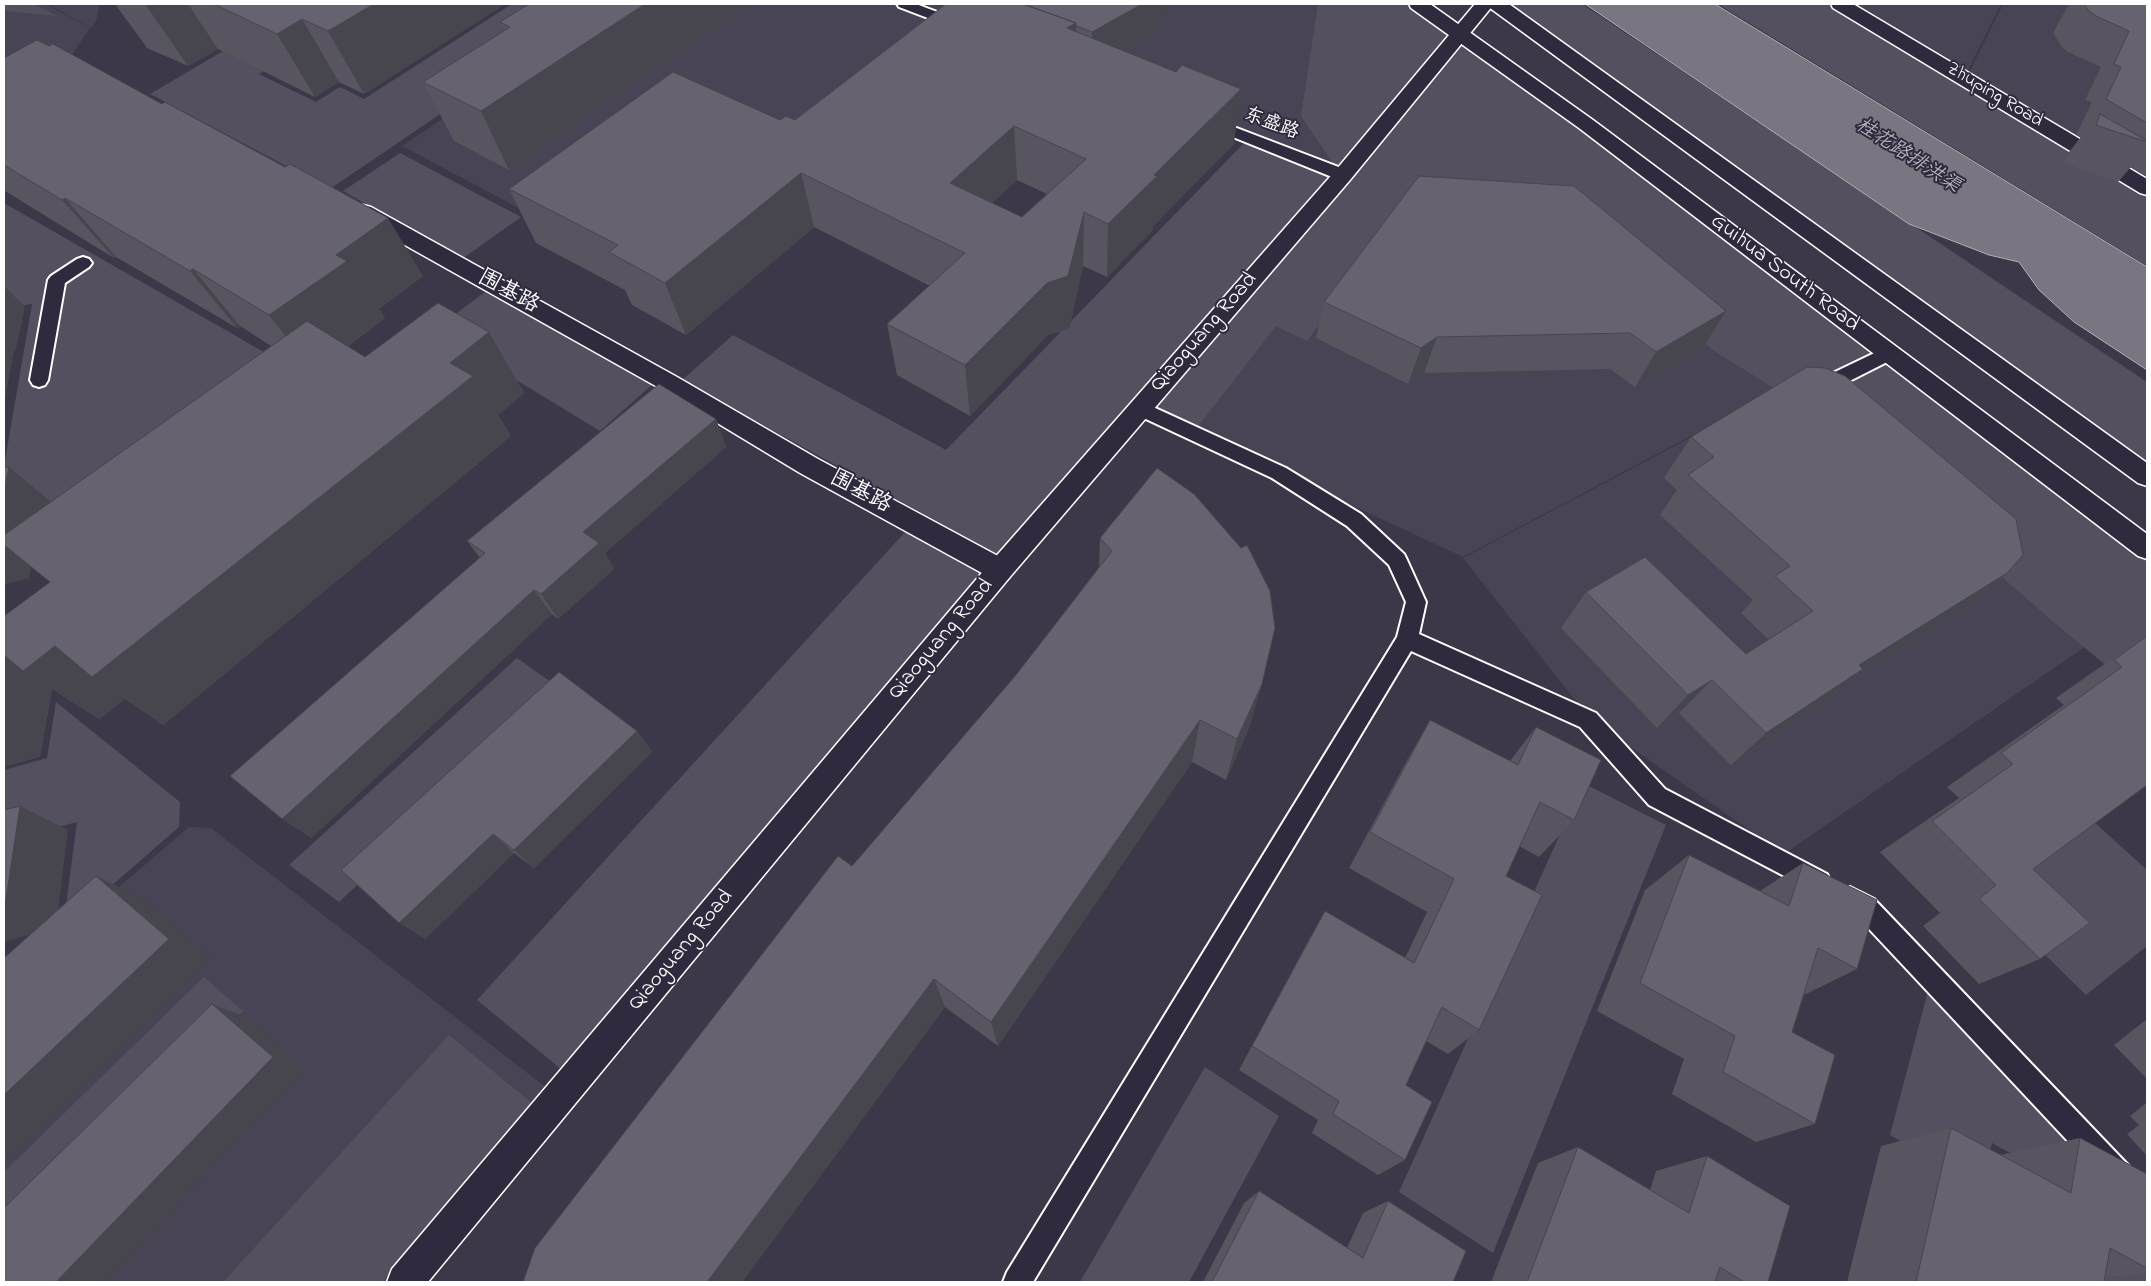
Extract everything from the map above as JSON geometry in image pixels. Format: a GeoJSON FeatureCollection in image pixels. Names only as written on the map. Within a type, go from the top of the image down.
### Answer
{"type":"FeatureCollection","features":[{"type":"Feature","properties":{"kind":"street","name":"Guihua South Road"},"geometry":{"type":"LineString","coordinates":[[1418,4],[1460,32],[1586,124],[2147,548]]}},
{"type":"Feature","properties":{"kind":"street","name":"Qiaoguang Road"},"geometry":{"type":"LineString","coordinates":[[405,1282],[1000,570],[1343,175],[1485,4]]}},
{"type":"Feature","properties":{"kind":"street"},"geometry":{"type":"LineString","coordinates":[[1497,4],[2147,476]]}},
{"type":"Feature","properties":{"kind":"street","name":"Zhuping Road"},"geometry":{"type":"LineString","coordinates":[[1840,4],[2147,188]]}},
{"type":"Feature","properties":{"kind":"street","name":"围基路"},"geometry":{"type":"LineString","coordinates":[[345,203],[669,383],[809,466],[1000,570]]}},
{"type":"Feature","properties":{"kind":"lane"},"geometry":{"type":"LineString","coordinates":[[904,4],[976,31]]}},
{"type":"Feature","properties":{"kind":"lane","name":"东盛路"},"geometry":{"type":"LineString","coordinates":[[1190,115],[1343,175]]}},
{"type":"Feature","properties":{"kind":"lane"},"geometry":{"type":"LineString","coordinates":[[38,380],[57,280],[83,263]]}},
{"type":"Feature","properties":{"kind":"lane"},"geometry":{"type":"LineString","coordinates":[[1812,391],[1889,353]]}},
{"type":"Feature","properties":{"kind":"lane"},"geometry":{"type":"LineString","coordinates":[[1017,1282],[1407,639],[1416,602],[1397,560],[1354,520],[1279,473],[1140,408]]}},
{"type":"Feature","properties":{"kind":"lane"},"geometry":{"type":"LineString","coordinates":[[1407,639],[1588,720],[1657,797],[1865,907],[2147,1206]]}},
{"type":"Feature","properties":{"kind":"shaded area"},"geometry":{"type":"Polygon","coordinates":[[[4,4],[46,4],[90,28],[70,57],[4,71],[4,4]]]}},
{"type":"Feature","properties":{"kind":"shaded area"},"geometry":{"type":"Polygon","coordinates":[[[4,4],[33,4],[57,16],[4,11],[4,4]]]}},
{"type":"Feature","properties":{"kind":"shaded area"},"geometry":{"type":"Polygon","coordinates":[[[48,4],[100,4],[96,21],[91,28],[48,4]]]}},
{"type":"Feature","properties":{"kind":"shaded area"},"geometry":{"type":"Polygon","coordinates":[[[303,4],[376,4],[259,74],[316,102],[340,87],[364,99],[512,4],[602,4],[330,189],[150,94],[303,4]]]}},
{"type":"Feature","properties":{"kind":"shaded area"},"geometry":{"type":"Polygon","coordinates":[[[614,4],[902,4],[974,32],[810,163],[532,215],[402,146],[614,4]]]}},
{"type":"Feature","properties":{"kind":"shaded area"},"geometry":{"type":"Polygon","coordinates":[[[918,4],[1416,4],[1457,32],[1870,341],[1463,557],[1143,408],[1342,174],[914,7],[918,4]]]}},
{"type":"Feature","properties":{"kind":"shaded area"},"geometry":{"type":"Polygon","coordinates":[[[1318,4],[1409,4],[1451,32],[1337,169],[1301,116],[1318,4]]]}},
{"type":"Feature","properties":{"kind":"shaded area"},"geometry":{"type":"Polygon","coordinates":[[[1501,4],[1582,4],[2147,382],[2147,472],[1501,4]]]}},
{"type":"Feature","properties":{"kind":"shaded area"},"geometry":{"type":"Polygon","coordinates":[[[1718,4],[1837,4],[2147,189],[2147,266],[1718,4]]]}},
{"type":"Feature","properties":{"kind":"shaded area"},"geometry":{"type":"Polygon","coordinates":[[[1843,4],[2001,4],[1965,76],[1843,4]]]}},
{"type":"Feature","properties":{"kind":"shaded area"},"geometry":{"type":"Polygon","coordinates":[[[2003,4],[2147,4],[2147,186],[1967,77],[2003,4]]]}},
{"type":"Feature","properties":{"kind":"shaded area"},"geometry":{"type":"Polygon","coordinates":[[[1462,39],[2147,558],[2147,699],[2057,625],[1812,412],[1713,350],[1560,219],[1404,210],[1307,341],[1276,326],[1196,429],[1150,406],[1462,39]]]}},
{"type":"Feature","properties":{"kind":"shaded area"},"geometry":{"type":"Polygon","coordinates":[[[1245,142],[1333,176],[998,555],[682,380],[733,335],[946,450],[1245,142]]]}},
{"type":"Feature","properties":{"kind":"shaded area"},"geometry":{"type":"Polygon","coordinates":[[[400,153],[521,217],[462,259],[343,191],[400,153]]]}},
{"type":"Feature","properties":{"kind":"shaded area"},"geometry":{"type":"Polygon","coordinates":[[[4,203],[304,375],[155,493],[4,519],[4,466],[32,304],[4,308],[4,203]]]}},
{"type":"Feature","properties":{"kind":"shaded area"},"geometry":{"type":"Polygon","coordinates":[[[485,292],[654,383],[600,431],[434,330],[485,292]]]}},
{"type":"Feature","properties":{"kind":"shaded area"},"geometry":{"type":"Polygon","coordinates":[[[1871,342],[2147,550],[2147,604],[1784,854],[1590,719],[1463,558],[1871,342]]]}},
{"type":"Feature","properties":{"kind":"shaded area"},"geometry":{"type":"Polygon","coordinates":[[[906,531],[984,574],[562,1070],[477,1000],[906,531]]]}},
{"type":"Feature","properties":{"kind":"shaded area"},"geometry":{"type":"Polygon","coordinates":[[[517,658],[565,692],[339,902],[289,865],[517,658]]]}},
{"type":"Feature","properties":{"kind":"shaded area"},"geometry":{"type":"Polygon","coordinates":[[[56,702],[180,802],[179,827],[63,928],[77,822],[4,842],[4,770],[47,758],[56,702]]]}},
{"type":"Feature","properties":{"kind":"shaded area"},"geometry":{"type":"Polygon","coordinates":[[[1583,783],[1666,825],[1493,1253],[1399,1192],[1583,783]]]}},
{"type":"Feature","properties":{"kind":"shaded area"},"geometry":{"type":"Polygon","coordinates":[[[2093,821],[2147,870],[2147,946],[2086,995],[1989,900],[2093,821]]]}},
{"type":"Feature","properties":{"kind":"shaded area"},"geometry":{"type":"Polygon","coordinates":[[[189,827],[211,828],[557,1096],[403,1282],[4,1282],[4,1214],[230,992],[4,1213],[4,985],[189,827]]]}},
{"type":"Feature","properties":{"kind":"shaded area"},"geometry":{"type":"Polygon","coordinates":[[[204,977],[243,1011],[4,1251],[4,1172],[204,977]]]}},
{"type":"Feature","properties":{"kind":"shaded area"},"geometry":{"type":"Polygon","coordinates":[[[1928,991],[2147,1225],[2147,1282],[2073,1282],[2088,1196],[1992,1143],[1982,1186],[1890,1135],[1928,991]]]}},
{"type":"Feature","properties":{"kind":"shaded area"},"geometry":{"type":"Polygon","coordinates":[[[449,1035],[533,1104],[382,1282],[223,1282],[449,1035]]]}},
{"type":"Feature","properties":{"kind":"shaded area"},"geometry":{"type":"Polygon","coordinates":[[[1205,1067],[1279,1116],[1189,1282],[1080,1282],[1205,1067]]]}},
{"type":"Feature","properties":{"kind":"water","name":"桂花路排洪渠"},"geometry":{"type":"Polygon","coordinates":[[[1585,4],[1715,4],[2147,267],[2147,370],[2074,322],[2039,290],[2019,262],[1989,255],[1909,224],[1585,4]]]}},
{"type":"Feature","properties":{"kind":"building"},"geometry":{"type":"Polygon","coordinates":[[[214,4],[374,4],[328,31],[302,19],[277,34],[214,4]]]}},
{"type":"Feature","properties":{"kind":"building"},"geometry":{"type":"Polygon","coordinates":[[[529,4],[645,4],[481,111],[423,82],[510,27],[500,22],[529,4]]]}},
{"type":"Feature","properties":{"kind":"building"},"geometry":{"type":"Polygon","coordinates":[[[946,4],[1023,4],[1076,23],[1067,28],[1176,72],[1182,65],[1241,89],[1154,175],[1157,176],[1108,224],[1084,212],[1068,276],[1047,283],[965,365],[887,324],[965,253],[801,173],[665,283],[609,252],[618,245],[509,189],[673,72],[780,120],[786,116],[795,120],[946,4]],[[1014,126],[950,183],[1022,217],[1086,159],[1014,126]]]}},
{"type":"Feature","properties":{"kind":"building"},"geometry":{"type":"Polygon","coordinates":[[[1023,4],[1142,4],[1092,32],[1076,26],[1076,23],[1023,4]]]}},
{"type":"Feature","properties":{"kind":"building"},"geometry":{"type":"Polygon","coordinates":[[[2084,4],[2147,4],[2147,123],[2106,99],[2121,67],[2114,64],[2129,31],[2096,16],[2084,4]]]}},
{"type":"Feature","properties":{"kind":"building"},"geometry":{"type":"Polygon","coordinates":[[[37,40],[49,46],[53,44],[162,104],[165,102],[285,167],[290,164],[388,218],[336,255],[347,261],[269,315],[193,269],[190,271],[65,198],[62,200],[4,165],[4,58],[37,40]]]}},
{"type":"Feature","properties":{"kind":"building"},"geometry":{"type":"Polygon","coordinates":[[[2100,114],[2147,141],[2147,142],[2096,125],[2100,114]]]}},
{"type":"Feature","properties":{"kind":"building"},"geometry":{"type":"Polygon","coordinates":[[[1419,176],[1574,186],[1726,311],[1656,352],[1630,333],[1437,337],[1421,348],[1324,302],[1419,176]]]}},
{"type":"Feature","properties":{"kind":"building"},"geometry":{"type":"Polygon","coordinates":[[[438,303],[489,332],[450,363],[473,376],[92,677],[55,646],[23,671],[4,655],[4,616],[50,582],[4,545],[4,535],[307,321],[365,357],[438,303]]]}},
{"type":"Feature","properties":{"kind":"building"},"geometry":{"type":"Polygon","coordinates":[[[1807,367],[1825,368],[1845,376],[2016,519],[2023,555],[2007,573],[1859,665],[1863,669],[1766,733],[1712,680],[1688,695],[1586,592],[1645,557],[1746,654],[1813,611],[1775,576],[1790,566],[1688,475],[1714,457],[1691,437],[1807,367]]]}},
{"type":"Feature","properties":{"kind":"building"},"geometry":{"type":"Polygon","coordinates":[[[659,384],[716,419],[583,532],[599,543],[541,594],[534,590],[282,819],[230,776],[485,553],[467,541],[659,384]]]}},
{"type":"Feature","properties":{"kind":"building"},"geometry":{"type":"Polygon","coordinates":[[[9,467],[4,491],[4,468],[9,467]]]}},
{"type":"Feature","properties":{"kind":"building"},"geometry":{"type":"Polygon","coordinates":[[[1157,468],[1194,494],[1241,548],[1247,545],[1270,591],[1275,628],[1262,684],[1237,739],[1200,720],[991,1022],[934,979],[707,1282],[523,1282],[535,1248],[838,856],[852,866],[1016,675],[1112,551],[1100,538],[1157,468]]]}},
{"type":"Feature","properties":{"kind":"building"},"geometry":{"type":"Polygon","coordinates":[[[2147,636],[2147,785],[2033,869],[2090,923],[2040,959],[1979,899],[1996,885],[1932,821],[2013,764],[2001,753],[2122,667],[2114,660],[2147,636]]]}},
{"type":"Feature","properties":{"kind":"building"},"geometry":{"type":"Polygon","coordinates":[[[559,672],[637,731],[514,850],[493,834],[399,923],[341,870],[559,672]]]}},
{"type":"Feature","properties":{"kind":"building"},"geometry":{"type":"Polygon","coordinates":[[[1430,720],[1518,765],[1536,727],[1601,760],[1574,820],[1540,802],[1506,876],[1542,895],[1479,1030],[1442,1007],[1406,1085],[1432,1102],[1405,1160],[1333,1114],[1339,1101],[1252,1046],[1325,911],[1414,963],[1454,879],[1370,832],[1430,720]]]}},
{"type":"Feature","properties":{"kind":"building"},"geometry":{"type":"Polygon","coordinates":[[[20,806],[5,906],[4,907],[4,810],[20,806]]]}},
{"type":"Feature","properties":{"kind":"building"},"geometry":{"type":"Polygon","coordinates":[[[1689,855],[1789,906],[1803,863],[1877,900],[1857,969],[1818,948],[1792,1032],[1835,1055],[1815,1124],[1723,1072],[1735,1036],[1640,983],[1689,855]]]}},
{"type":"Feature","properties":{"kind":"building"},"geometry":{"type":"Polygon","coordinates":[[[96,876],[169,939],[4,1095],[4,958],[96,876]]]}},
{"type":"Feature","properties":{"kind":"building"},"geometry":{"type":"Polygon","coordinates":[[[212,1004],[273,1057],[56,1282],[4,1282],[4,1208],[212,1004]]]}},
{"type":"Feature","properties":{"kind":"building"},"geometry":{"type":"Polygon","coordinates":[[[1951,1128],[2071,1193],[2080,1138],[2147,1174],[2147,1268],[2110,1248],[2104,1282],[1916,1282],[1951,1128]]]}},
{"type":"Feature","properties":{"kind":"building"},"geometry":{"type":"Polygon","coordinates":[[[1578,1147],[1689,1213],[1707,1156],[1790,1206],[1768,1282],[1744,1282],[1720,1267],[1715,1282],[1527,1282],[1578,1147]]]}},
{"type":"Feature","properties":{"kind":"building"},"geometry":{"type":"Polygon","coordinates":[[[1259,1191],[1363,1258],[1388,1201],[1466,1251],[1453,1282],[1212,1282],[1259,1191]]]}}]}
